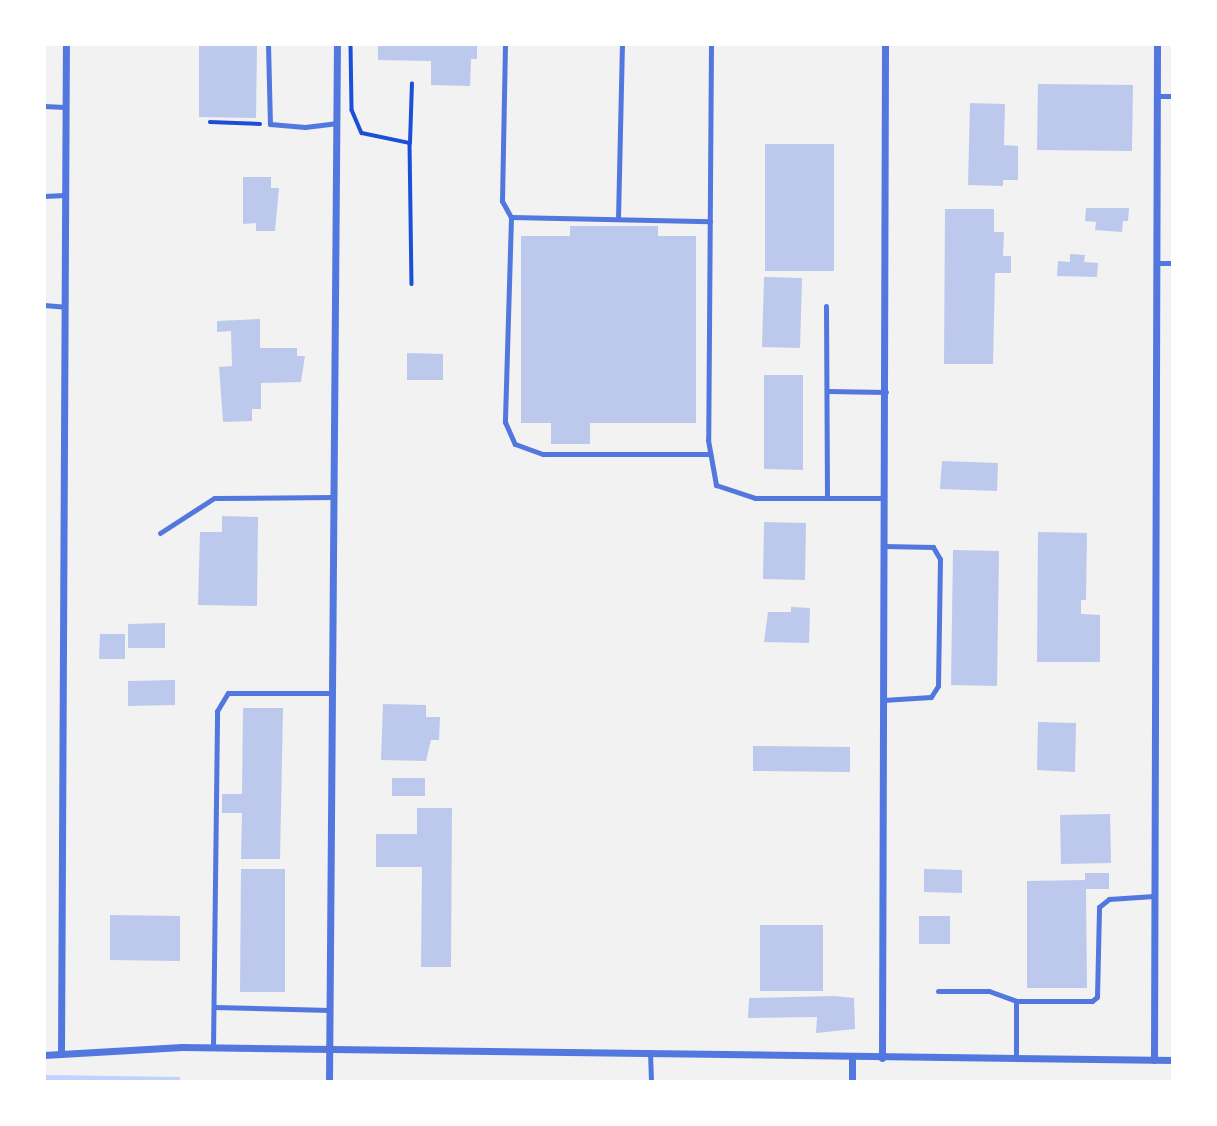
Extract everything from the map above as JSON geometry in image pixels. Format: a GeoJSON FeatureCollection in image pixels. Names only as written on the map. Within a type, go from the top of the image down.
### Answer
{"type":"FeatureCollection","features":[{"type":"Feature","properties":{"kind":"street"},"geometry":{"type":"LineString","coordinates":[[61,1054],[66,44]]}},
{"type":"Feature","properties":{"kind":"street"},"geometry":{"type":"LineString","coordinates":[[329,1082],[337,44]]}},
{"type":"Feature","properties":{"kind":"street"},"geometry":{"type":"LineString","coordinates":[[882,1058],[885,44]]}},
{"type":"Feature","properties":{"kind":"street"},"geometry":{"type":"LineString","coordinates":[[1154,1060],[1157,44]]}},
{"type":"Feature","properties":{"kind":"street"},"geometry":{"type":"LineString","coordinates":[[44,1055],[213,1047],[650,1052],[852,1058],[1173,1060]]}},
{"type":"Feature","properties":{"kind":"street"},"geometry":{"type":"LineString","coordinates":[[852,1058],[852,1082]]}},
{"type":"Feature","properties":{"kind":"lane"},"geometry":{"type":"LineString","coordinates":[[268,44],[270,124],[305,127],[336,123]]}},
{"type":"Feature","properties":{"kind":"lane"},"geometry":{"type":"LineString","coordinates":[[505,44],[502,201],[511,217],[505,422],[515,444],[543,454],[710,454]]}},
{"type":"Feature","properties":{"kind":"lane"},"geometry":{"type":"LineString","coordinates":[[618,219],[622,44]]}},
{"type":"Feature","properties":{"kind":"lane"},"geometry":{"type":"LineString","coordinates":[[711,44],[708,440],[716,485],[754,498],[884,498]]}},
{"type":"Feature","properties":{"kind":"lane"},"geometry":{"type":"LineString","coordinates":[[1157,96],[1173,96]]}},
{"type":"Feature","properties":{"kind":"lane"},"geometry":{"type":"LineString","coordinates":[[44,106],[65,107]]}},
{"type":"Feature","properties":{"kind":"lane"},"geometry":{"type":"LineString","coordinates":[[44,196],[65,195]]}},
{"type":"Feature","properties":{"kind":"lane"},"geometry":{"type":"LineString","coordinates":[[511,217],[710,221]]}},
{"type":"Feature","properties":{"kind":"lane"},"geometry":{"type":"LineString","coordinates":[[1156,262],[1173,263]]}},
{"type":"Feature","properties":{"kind":"lane"},"geometry":{"type":"LineString","coordinates":[[44,305],[65,307]]}},
{"type":"Feature","properties":{"kind":"lane"},"geometry":{"type":"LineString","coordinates":[[826,306],[827,498]]}},
{"type":"Feature","properties":{"kind":"lane"},"geometry":{"type":"LineString","coordinates":[[827,391],[886,392]]}},
{"type":"Feature","properties":{"kind":"lane"},"geometry":{"type":"LineString","coordinates":[[160,533],[214,498],[334,497]]}},
{"type":"Feature","properties":{"kind":"lane"},"geometry":{"type":"LineString","coordinates":[[883,700],[931,697],[938,686],[940,559],[933,547],[884,546]]}},
{"type":"Feature","properties":{"kind":"lane"},"geometry":{"type":"LineString","coordinates":[[213,1047],[217,711],[228,693],[332,693]]}},
{"type":"Feature","properties":{"kind":"lane"},"geometry":{"type":"LineString","coordinates":[[938,991],[989,991],[1016,1001],[1092,1001],[1099,990],[1099,907],[1109,899],[1154,896]]}},
{"type":"Feature","properties":{"kind":"lane"},"geometry":{"type":"LineString","coordinates":[[1016,1001],[1016,1059]]}},
{"type":"Feature","properties":{"kind":"lane"},"geometry":{"type":"LineString","coordinates":[[214,1007],[330,1010]]}},
{"type":"Feature","properties":{"kind":"lane"},"geometry":{"type":"LineString","coordinates":[[650,1052],[651,1082]]}},
{"type":"Feature","properties":{"kind":"path"},"geometry":{"type":"LineString","coordinates":[[351,44],[352,110],[362,133],[410,143]]}},
{"type":"Feature","properties":{"kind":"path"},"geometry":{"type":"LineString","coordinates":[[412,84],[412,284]]}},
{"type":"Feature","properties":{"kind":"path"},"geometry":{"type":"LineString","coordinates":[[209,122],[270,124]]}},
{"type":"Feature","properties":{"kind":"water"},"geometry":{"type":"Polygon","coordinates":[[[44,1075],[180,1077],[180,1082],[44,1082],[44,1075]]]}},
{"type":"Feature","properties":{"kind":"building"},"geometry":{"type":"Polygon","coordinates":[[[199,44],[257,44],[256,118],[199,117],[199,44]]]}},
{"type":"Feature","properties":{"kind":"building"},"geometry":{"type":"Polygon","coordinates":[[[378,44],[477,44],[477,59],[471,59],[470,86],[431,85],[431,61],[378,60],[378,44]]]}},
{"type":"Feature","properties":{"kind":"building"},"geometry":{"type":"Polygon","coordinates":[[[1038,84],[1133,85],[1132,151],[1037,150],[1038,84]]]}},
{"type":"Feature","properties":{"kind":"building"},"geometry":{"type":"Polygon","coordinates":[[[970,103],[1005,104],[1004,145],[1018,146],[1018,180],[1003,180],[1003,186],[968,185],[970,103]]]}},
{"type":"Feature","properties":{"kind":"building"},"geometry":{"type":"Polygon","coordinates":[[[765,144],[834,144],[834,271],[765,271],[765,144]]]}},
{"type":"Feature","properties":{"kind":"building"},"geometry":{"type":"Polygon","coordinates":[[[243,177],[271,177],[271,188],[279,188],[275,231],[256,231],[256,223],[243,224],[243,177]]]}},
{"type":"Feature","properties":{"kind":"building"},"geometry":{"type":"Polygon","coordinates":[[[1086,208],[1129,208],[1128,221],[1123,221],[1122,232],[1095,230],[1096,222],[1085,221],[1086,208]]]}},
{"type":"Feature","properties":{"kind":"building"},"geometry":{"type":"Polygon","coordinates":[[[945,209],[994,209],[994,232],[1004,232],[1003,256],[1011,256],[1011,273],[995,273],[993,364],[944,364],[945,209]]]}},
{"type":"Feature","properties":{"kind":"building"},"geometry":{"type":"Polygon","coordinates":[[[570,226],[658,226],[658,236],[696,236],[696,423],[590,423],[590,444],[551,444],[551,423],[521,423],[521,236],[570,236],[570,226]]]}},
{"type":"Feature","properties":{"kind":"building"},"geometry":{"type":"Polygon","coordinates":[[[1070,254],[1085,255],[1084,262],[1098,263],[1097,277],[1057,276],[1058,261],[1070,262],[1070,254]]]}},
{"type":"Feature","properties":{"kind":"building"},"geometry":{"type":"Polygon","coordinates":[[[764,277],[802,278],[800,348],[762,347],[764,277]]]}},
{"type":"Feature","properties":{"kind":"building"},"geometry":{"type":"Polygon","coordinates":[[[260,319],[260,348],[297,348],[297,356],[305,356],[301,382],[261,383],[261,409],[252,409],[252,421],[223,422],[219,367],[232,366],[231,331],[217,332],[217,321],[260,319]]]}},
{"type":"Feature","properties":{"kind":"building"},"geometry":{"type":"Polygon","coordinates":[[[407,353],[443,354],[443,380],[407,380],[407,353]]]}},
{"type":"Feature","properties":{"kind":"building"},"geometry":{"type":"Polygon","coordinates":[[[764,375],[803,375],[803,470],[764,469],[764,375]]]}},
{"type":"Feature","properties":{"kind":"building"},"geometry":{"type":"Polygon","coordinates":[[[942,461],[998,463],[997,491],[940,489],[942,461]]]}},
{"type":"Feature","properties":{"kind":"building"},"geometry":{"type":"Polygon","coordinates":[[[222,516],[258,517],[257,606],[198,605],[200,532],[222,532],[222,516]]]}},
{"type":"Feature","properties":{"kind":"building"},"geometry":{"type":"Polygon","coordinates":[[[764,522],[806,523],[805,580],[763,579],[764,522]]]}},
{"type":"Feature","properties":{"kind":"building"},"geometry":{"type":"Polygon","coordinates":[[[1038,532],[1087,533],[1086,600],[1081,600],[1081,614],[1100,615],[1100,662],[1037,662],[1038,532]]]}},
{"type":"Feature","properties":{"kind":"building"},"geometry":{"type":"Polygon","coordinates":[[[953,550],[999,551],[997,686],[951,685],[953,550]]]}},
{"type":"Feature","properties":{"kind":"building"},"geometry":{"type":"Polygon","coordinates":[[[791,607],[810,608],[809,643],[764,642],[768,612],[791,612],[791,607]]]}},
{"type":"Feature","properties":{"kind":"building"},"geometry":{"type":"Polygon","coordinates":[[[165,623],[165,648],[128,648],[128,624],[165,623]]]}},
{"type":"Feature","properties":{"kind":"building"},"geometry":{"type":"Polygon","coordinates":[[[100,634],[125,634],[125,659],[99,659],[100,634]]]}},
{"type":"Feature","properties":{"kind":"building"},"geometry":{"type":"Polygon","coordinates":[[[175,680],[175,705],[128,706],[128,681],[175,680]]]}},
{"type":"Feature","properties":{"kind":"building"},"geometry":{"type":"Polygon","coordinates":[[[383,704],[426,705],[426,717],[440,717],[439,740],[431,740],[426,761],[381,760],[383,704]]]}},
{"type":"Feature","properties":{"kind":"building"},"geometry":{"type":"Polygon","coordinates":[[[243,708],[283,708],[280,859],[241,859],[242,813],[222,813],[222,794],[242,794],[243,708]]]}},
{"type":"Feature","properties":{"kind":"building"},"geometry":{"type":"Polygon","coordinates":[[[1038,722],[1076,723],[1075,772],[1037,770],[1038,722]]]}},
{"type":"Feature","properties":{"kind":"building"},"geometry":{"type":"Polygon","coordinates":[[[753,746],[850,747],[850,772],[753,771],[753,746]]]}},
{"type":"Feature","properties":{"kind":"building"},"geometry":{"type":"Polygon","coordinates":[[[392,778],[425,778],[425,796],[392,796],[392,778]]]}},
{"type":"Feature","properties":{"kind":"building"},"geometry":{"type":"Polygon","coordinates":[[[417,808],[452,808],[451,967],[421,967],[422,867],[376,867],[376,834],[417,834],[417,808]]]}},
{"type":"Feature","properties":{"kind":"building"},"geometry":{"type":"Polygon","coordinates":[[[1110,814],[1111,863],[1061,864],[1060,815],[1110,814]]]}},
{"type":"Feature","properties":{"kind":"building"},"geometry":{"type":"Polygon","coordinates":[[[241,869],[285,869],[285,992],[240,992],[241,869]]]}},
{"type":"Feature","properties":{"kind":"building"},"geometry":{"type":"Polygon","coordinates":[[[924,869],[962,870],[962,893],[924,892],[924,869]]]}},
{"type":"Feature","properties":{"kind":"building"},"geometry":{"type":"Polygon","coordinates":[[[1085,873],[1109,873],[1109,889],[1086,889],[1087,988],[1027,988],[1027,881],[1085,880],[1085,873]]]}},
{"type":"Feature","properties":{"kind":"building"},"geometry":{"type":"Polygon","coordinates":[[[110,915],[180,916],[180,961],[110,960],[110,915]]]}},
{"type":"Feature","properties":{"kind":"building"},"geometry":{"type":"Polygon","coordinates":[[[919,916],[950,916],[950,944],[919,944],[919,916]]]}},
{"type":"Feature","properties":{"kind":"building"},"geometry":{"type":"Polygon","coordinates":[[[760,925],[823,925],[823,991],[760,991],[760,925]]]}},
{"type":"Feature","properties":{"kind":"building"},"geometry":{"type":"Polygon","coordinates":[[[749,998],[854,998],[855,1029],[816,1033],[817,1017],[748,1018],[749,998]]]}}]}
